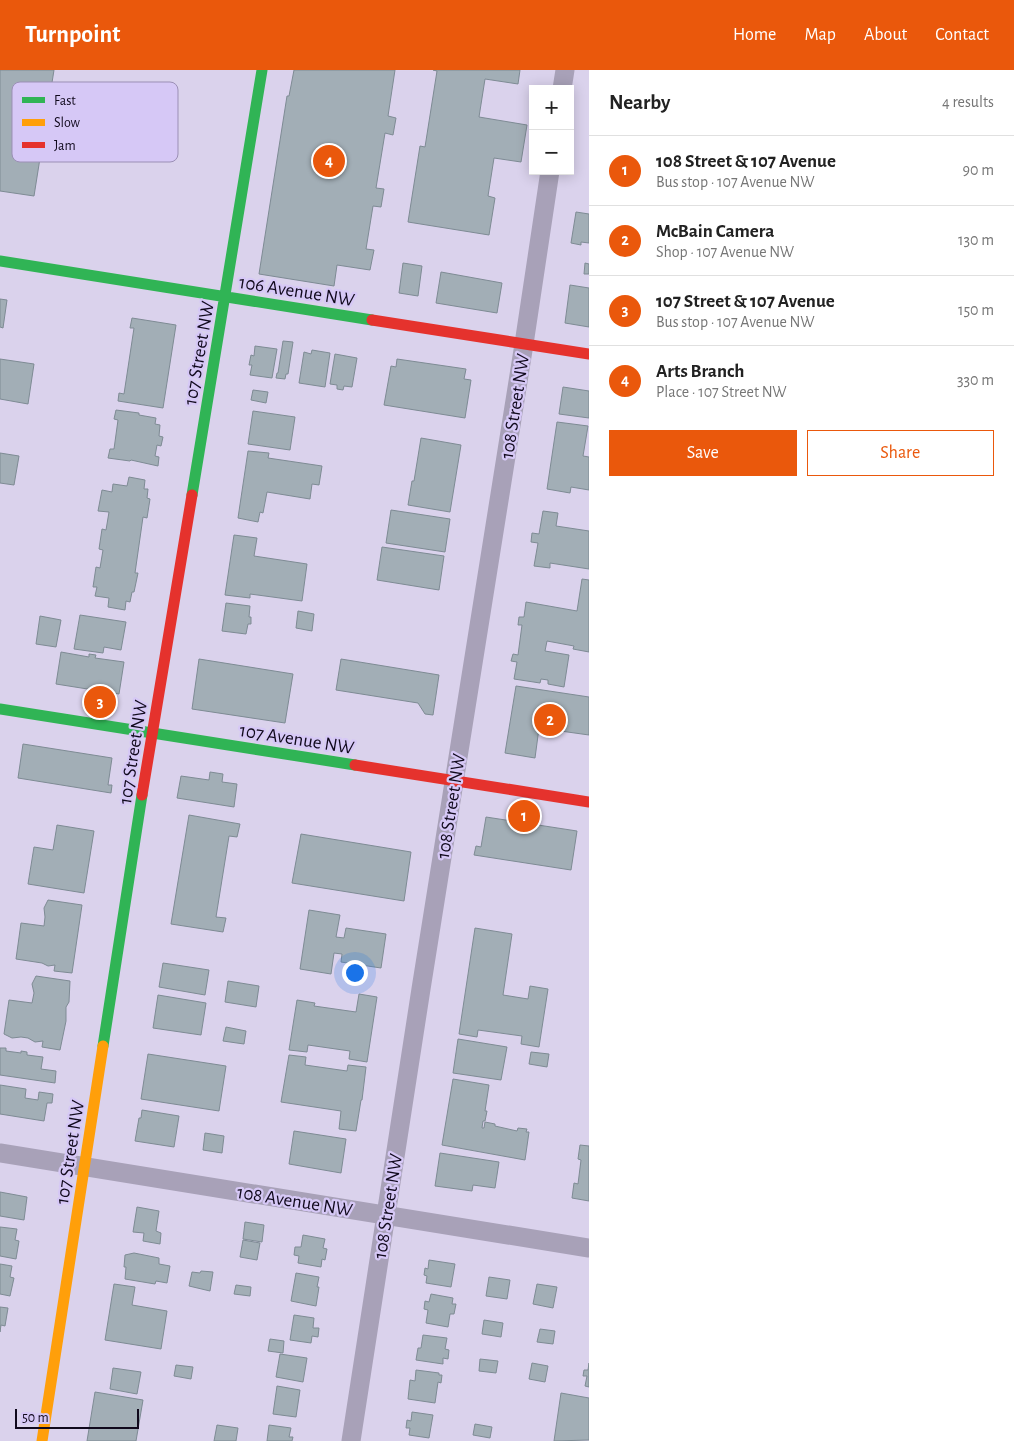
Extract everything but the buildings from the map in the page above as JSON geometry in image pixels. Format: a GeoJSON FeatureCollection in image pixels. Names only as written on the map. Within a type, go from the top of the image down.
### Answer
{"type":"FeatureCollection","features":[{"type":"Feature","properties":{"kind":"street","name":"107 Street NW"},"geometry":{"type":"LineString","coordinates":[[42,1441],[152,733],[262,70]]}},
{"type":"Feature","properties":{"kind":"street"},"geometry":{"type":"LineString","coordinates":[[563,85],[565,70]]}},
{"type":"Feature","properties":{"kind":"street","name":"108 Street NW"},"geometry":{"type":"LineString","coordinates":[[351,1441],[549,175]]}},
{"type":"Feature","properties":{"kind":"street","name":"106 Avenue NW"},"geometry":{"type":"LineString","coordinates":[[0,261],[589,354]]}},
{"type":"Feature","properties":{"kind":"street","name":"107 Avenue NW"},"geometry":{"type":"LineString","coordinates":[[0,709],[589,802]]}},
{"type":"Feature","properties":{"kind":"street","name":"108 Avenue NW"},"geometry":{"type":"LineString","coordinates":[[0,1153],[589,1248]]}},
{"type":"Feature","properties":{"kind":"traffic: fast"},"geometry":{"type":"LineString","coordinates":[[192,495],[262,70]]}},
{"type":"Feature","properties":{"kind":"traffic: fast"},"geometry":{"type":"LineString","coordinates":[[0,261],[372,320]]}},
{"type":"Feature","properties":{"kind":"traffic: fast"},"geometry":{"type":"LineString","coordinates":[[0,709],[355,765]]}},
{"type":"Feature","properties":{"kind":"traffic: fast"},"geometry":{"type":"LineString","coordinates":[[103,1046],[142,795]]}},
{"type":"Feature","properties":{"kind":"traffic: slow"},"geometry":{"type":"LineString","coordinates":[[42,1441],[103,1046]]}},
{"type":"Feature","properties":{"kind":"traffic: jam"},"geometry":{"type":"LineString","coordinates":[[372,320],[589,354]]}},
{"type":"Feature","properties":{"kind":"traffic: jam"},"geometry":{"type":"LineString","coordinates":[[142,795],[192,495]]}},
{"type":"Feature","properties":{"kind":"traffic: jam"},"geometry":{"type":"LineString","coordinates":[[355,765],[589,802]]}},
{"type":"Feature","properties":{"kind":"place","name":"Arts Branch"},"geometry":{"type":"Point","coordinates":[329,161]}},
{"type":"Feature","properties":{"kind":"place","name":"107 Street & 107 Avenue"},"geometry":{"type":"Point","coordinates":[100,702]}},
{"type":"Feature","properties":{"kind":"place","name":"McBain Camera"},"geometry":{"type":"Point","coordinates":[550,720]}},
{"type":"Feature","properties":{"kind":"place","name":"108 Street & 107 Avenue"},"geometry":{"type":"Point","coordinates":[524,816]}}]}
